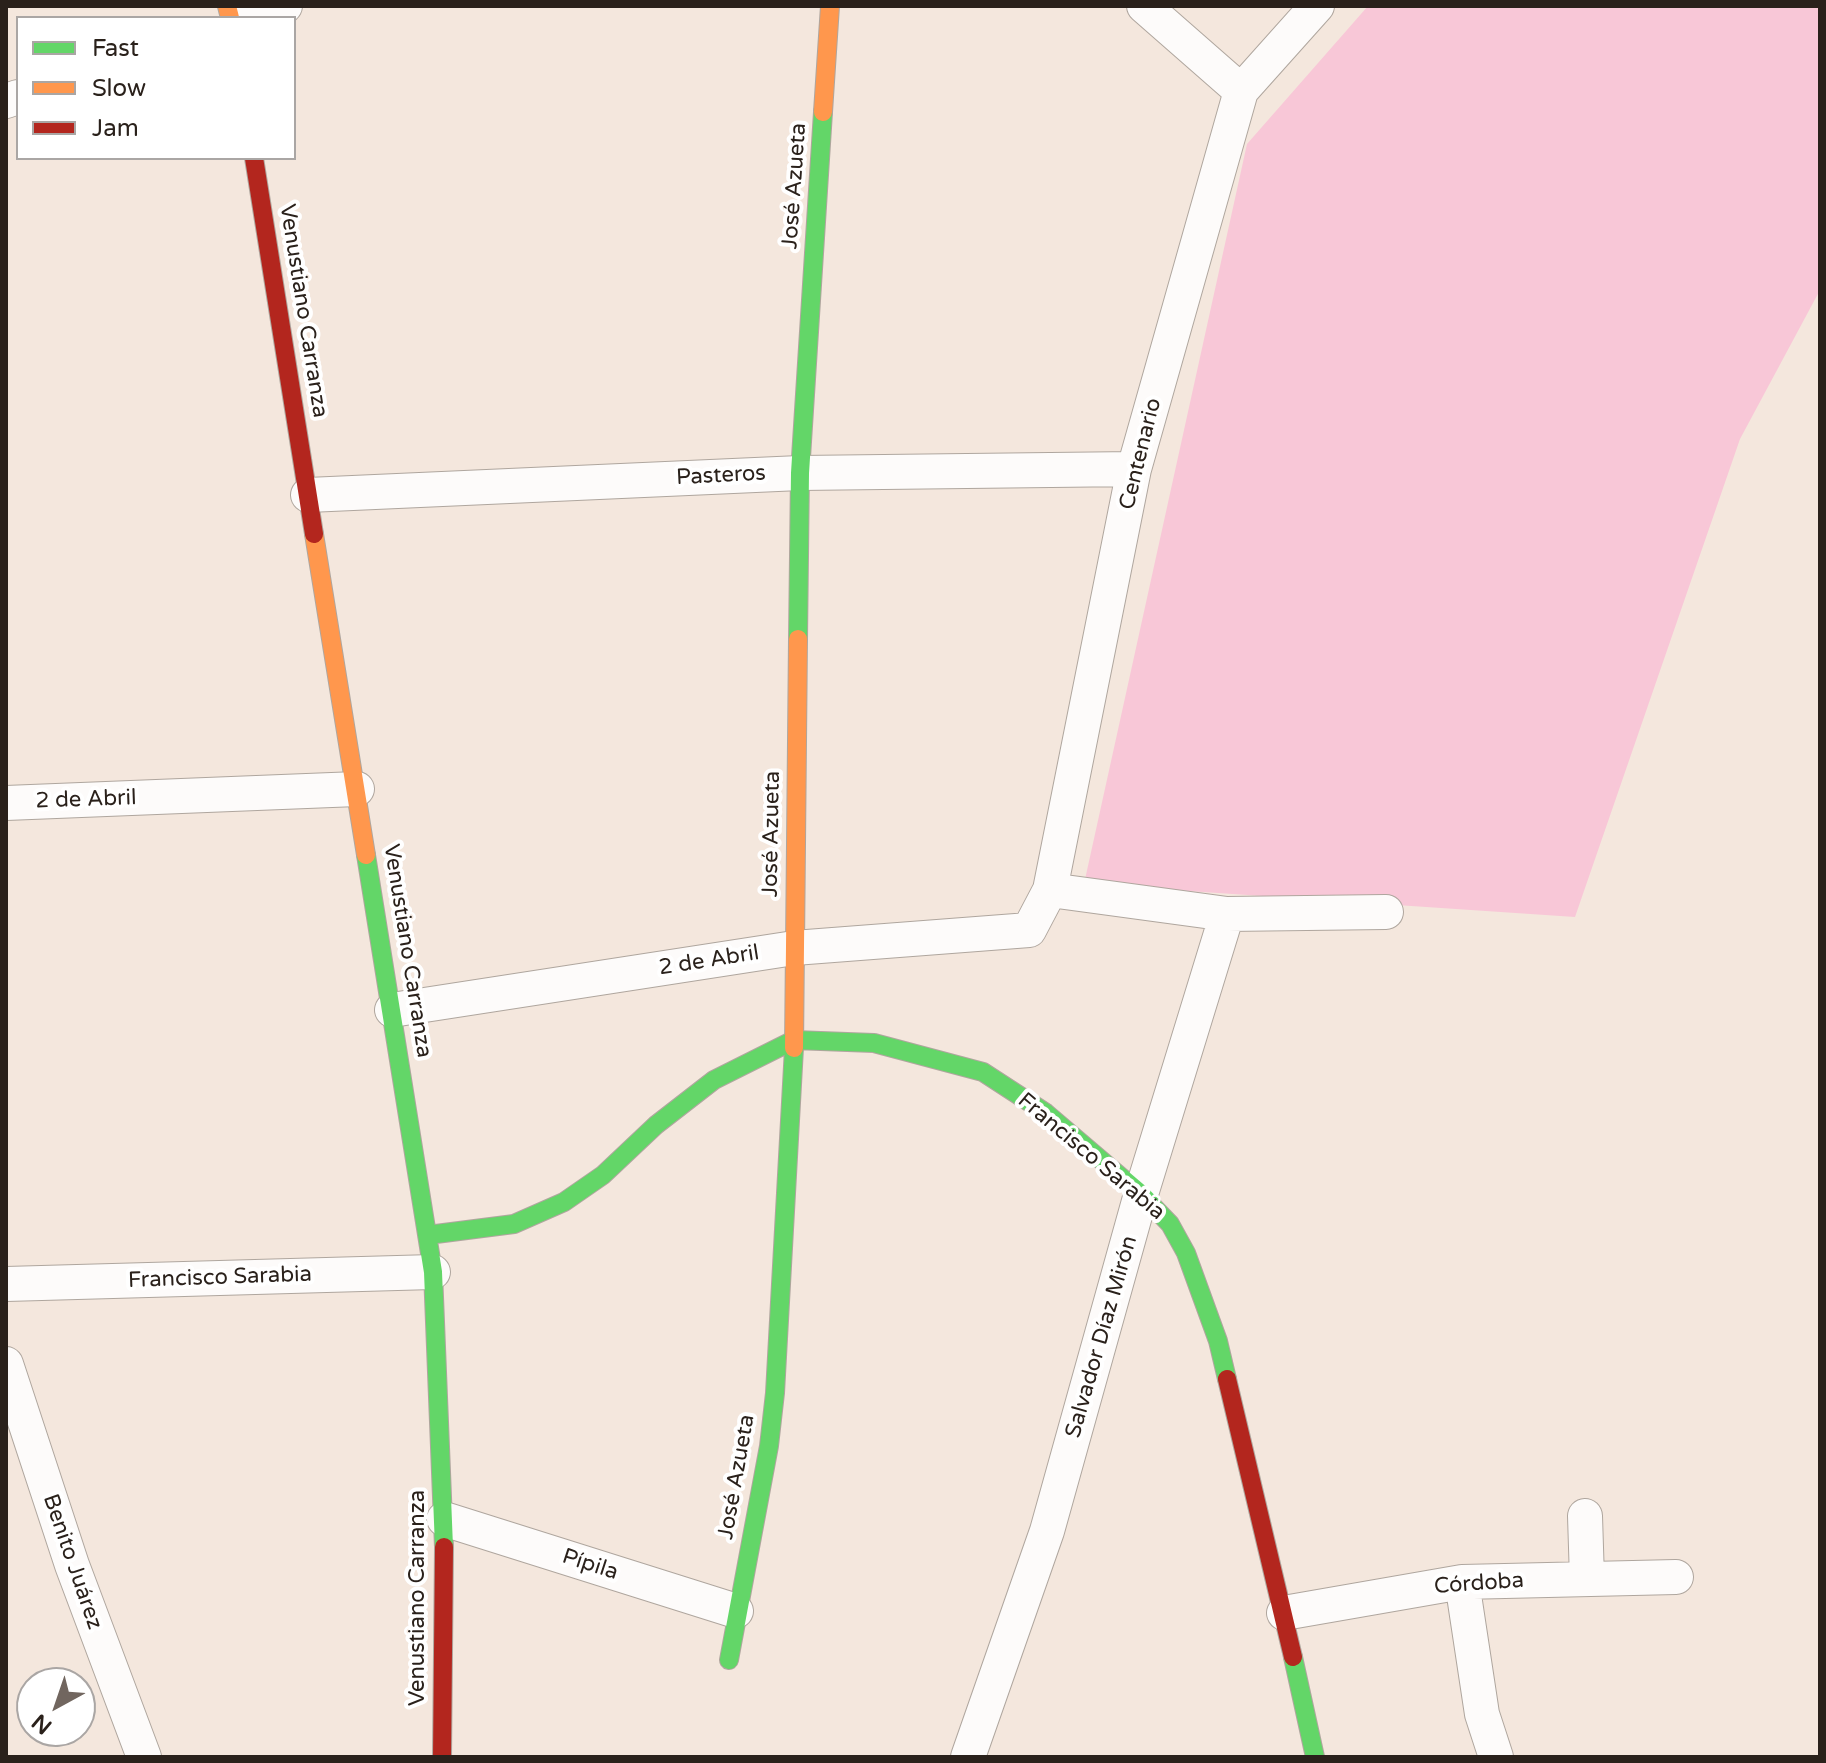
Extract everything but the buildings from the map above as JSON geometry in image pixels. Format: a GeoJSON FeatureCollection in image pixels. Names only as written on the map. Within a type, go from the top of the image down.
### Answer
{"type":"FeatureCollection","features":[{"type":"Feature","properties":{"kind":"main road","name":"José Azueta"},"geometry":{"type":"LineString","coordinates":[[729,1660],[769,1446],[775,1393],[794,1040],[800,473],[830,6]]}},
{"type":"Feature","properties":{"kind":"main road","name":"Venustiano Carranza"},"geometry":{"type":"LineString","coordinates":[[254,160],[433,1272],[444,1519],[442,1757]]}},
{"type":"Feature","properties":{"kind":"main road","name":"Francisco Sarabia"},"geometry":{"type":"LineString","coordinates":[[428,1235],[514,1224],[564,1202],[603,1175],[656,1125],[714,1080],[794,1040],[874,1043],[983,1072],[1046,1113],[1141,1194],[1170,1224],[1186,1253],[1218,1341],[1284,1613],[1315,1757]]}},
{"type":"Feature","properties":{"kind":"street"},"geometry":{"type":"LineString","coordinates":[[252,16],[285,6]]}},
{"type":"Feature","properties":{"kind":"street"},"geometry":{"type":"LineString","coordinates":[[1144,6],[1241,91]]}},
{"type":"Feature","properties":{"kind":"street","name":"Centenario"},"geometry":{"type":"LineString","coordinates":[[1029,930],[1050,890],[1134,469],[1241,91],[1317,6]]}},
{"type":"Feature","properties":{"kind":"street","name":"Pasteros"},"geometry":{"type":"LineString","coordinates":[[308,495],[800,473],[1134,469]]}},
{"type":"Feature","properties":{"kind":"street","name":"2 de Abril"},"geometry":{"type":"LineString","coordinates":[[6,803],[357,789]]}},
{"type":"Feature","properties":{"kind":"street"},"geometry":{"type":"LineString","coordinates":[[1050,890],[1227,914],[1386,912]]}},
{"type":"Feature","properties":{"kind":"street","name":"Salvador Díaz Mirón"},"geometry":{"type":"LineString","coordinates":[[968,1757],[1047,1531],[1141,1194],[1227,914]]}},
{"type":"Feature","properties":{"kind":"street","name":"2 de Abril"},"geometry":{"type":"LineString","coordinates":[[392,1010],[794,948],[1029,930]]}},
{"type":"Feature","properties":{"kind":"street","name":"Francisco Sarabia"},"geometry":{"type":"LineString","coordinates":[[6,1284],[433,1272]]}},
{"type":"Feature","properties":{"kind":"street","name":"Benito Juárez"},"geometry":{"type":"LineString","coordinates":[[6,1364],[72,1565],[144,1757]]}},
{"type":"Feature","properties":{"kind":"street"},"geometry":{"type":"LineString","coordinates":[[1585,1516],[1587,1579]]}},
{"type":"Feature","properties":{"kind":"street","name":"Pípila"},"geometry":{"type":"LineString","coordinates":[[444,1519],[736,1611]]}},
{"type":"Feature","properties":{"kind":"street","name":"Córdoba"},"geometry":{"type":"LineString","coordinates":[[1284,1613],[1462,1582],[1676,1577]]}},
{"type":"Feature","properties":{"kind":"street"},"geometry":{"type":"LineString","coordinates":[[1462,1582],[1482,1714],[1496,1757]]}},
{"type":"Feature","properties":{"kind":"shaded area"},"geometry":{"type":"Polygon","coordinates":[[[1368,6],[1820,6],[1820,290],[1740,439],[1575,917],[1084,884],[1247,144],[1368,6]]]}},
{"type":"Feature","properties":{"kind":"traffic: fast"},"geometry":{"type":"LineString","coordinates":[[798,639],[800,473],[823,112]]}},
{"type":"Feature","properties":{"kind":"traffic: fast"},"geometry":{"type":"LineString","coordinates":[[366,855],[433,1272],[444,1547]]}},
{"type":"Feature","properties":{"kind":"traffic: fast"},"geometry":{"type":"LineString","coordinates":[[428,1235],[514,1224],[564,1202],[603,1175],[656,1125],[714,1080],[794,1040],[874,1043],[983,1072],[1046,1113],[1141,1194],[1170,1224],[1186,1253],[1218,1341],[1227,1379]]}},
{"type":"Feature","properties":{"kind":"traffic: fast"},"geometry":{"type":"LineString","coordinates":[[729,1660],[769,1446],[775,1393],[794,1048]]}},
{"type":"Feature","properties":{"kind":"traffic: fast"},"geometry":{"type":"LineString","coordinates":[[1293,1657],[1315,1757]]}},
{"type":"Feature","properties":{"kind":"traffic: slow"},"geometry":{"type":"LineString","coordinates":[[227,6],[230,16]]}},
{"type":"Feature","properties":{"kind":"traffic: slow"},"geometry":{"type":"LineString","coordinates":[[823,112],[830,6]]}},
{"type":"Feature","properties":{"kind":"traffic: slow"},"geometry":{"type":"LineString","coordinates":[[314,534],[366,855]]}},
{"type":"Feature","properties":{"kind":"traffic: slow"},"geometry":{"type":"LineString","coordinates":[[794,1048],[798,639]]}},
{"type":"Feature","properties":{"kind":"traffic: jam"},"geometry":{"type":"LineString","coordinates":[[254,160],[314,534]]}},
{"type":"Feature","properties":{"kind":"traffic: jam"},"geometry":{"type":"LineString","coordinates":[[1227,1379],[1293,1657]]}},
{"type":"Feature","properties":{"kind":"traffic: jam"},"geometry":{"type":"LineString","coordinates":[[442,1757],[444,1547]]}}]}
